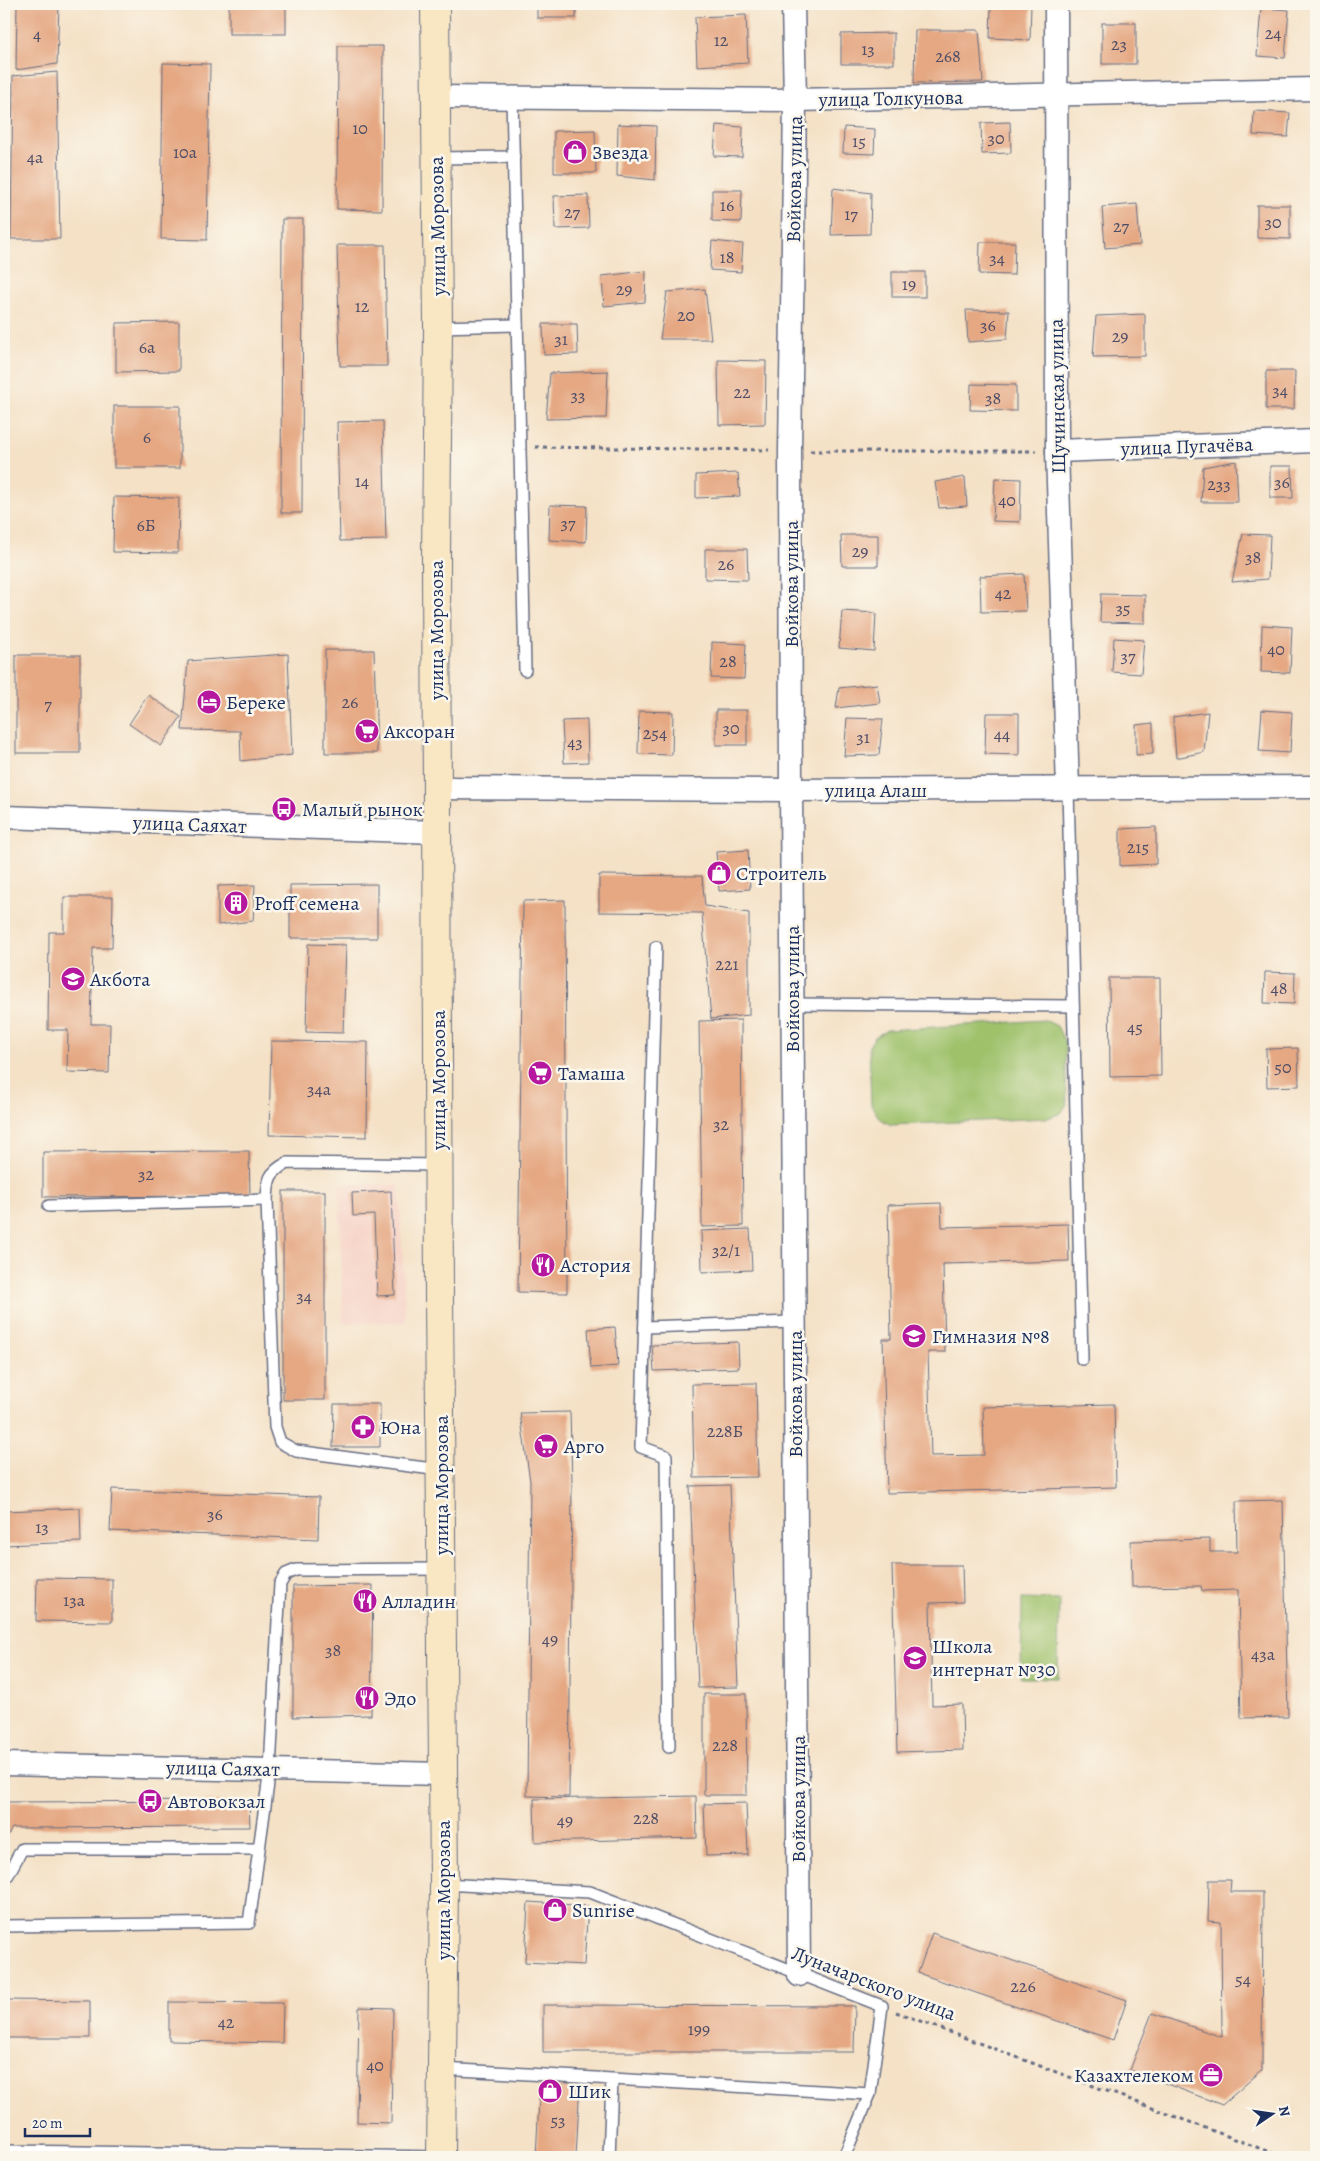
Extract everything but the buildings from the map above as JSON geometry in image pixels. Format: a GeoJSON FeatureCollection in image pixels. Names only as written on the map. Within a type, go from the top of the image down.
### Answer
{"type":"FeatureCollection","features":[{"type":"Feature","properties":{"kind":"main road","name":"улица Морозова"},"geometry":{"type":"LineString","coordinates":[[435,4],[438,327],[436,788],[444,1884],[441,2157]]}},
{"type":"Feature","properties":{"kind":"street","name":"Войкова улица"},"geometry":{"type":"LineString","coordinates":[[793,4],[795,100],[790,451],[791,790],[799,1975]]}},
{"type":"Feature","properties":{"kind":"street","name":"Щучинская улица"},"geometry":{"type":"LineString","coordinates":[[1056,4],[1057,451],[1068,789]]}},
{"type":"Feature","properties":{"kind":"street","name":"улица Толкунова"},"geometry":{"type":"LineString","coordinates":[[436,97],[512,96],[795,100],[1316,89]]}},
{"type":"Feature","properties":{"kind":"street","name":"улица Пугачёва"},"geometry":{"type":"LineString","coordinates":[[1057,451],[1316,442]]}},
{"type":"Feature","properties":{"kind":"street","name":"улица Алаш"},"geometry":{"type":"LineString","coordinates":[[436,788],[791,790],[1316,787]]}},
{"type":"Feature","properties":{"kind":"street","name":"улица Саяхат"},"geometry":{"type":"LineString","coordinates":[[4,817],[437,832]]}},
{"type":"Feature","properties":{"kind":"street","name":"улица Саяхат"},"geometry":{"type":"LineString","coordinates":[[4,1764],[443,1774]]}},
{"type":"Feature","properties":{"kind":"lane"},"geometry":{"type":"LineString","coordinates":[[512,96],[525,670]]}},
{"type":"Feature","properties":{"kind":"lane"},"geometry":{"type":"LineString","coordinates":[[435,158],[514,157]]}},
{"type":"Feature","properties":{"kind":"lane"},"geometry":{"type":"LineString","coordinates":[[438,327],[517,325]]}},
{"type":"Feature","properties":{"kind":"lane"},"geometry":{"type":"LineString","coordinates":[[1068,789],[1082,1359]]}},
{"type":"Feature","properties":{"kind":"lane"},"geometry":{"type":"LineString","coordinates":[[656,947],[641,1447],[666,1456],[669,1747]]}},
{"type":"Feature","properties":{"kind":"lane"},"geometry":{"type":"LineString","coordinates":[[792,1004],[1073,1006]]}},
{"type":"Feature","properties":{"kind":"lane"},"geometry":{"type":"LineString","coordinates":[[438,1165],[287,1163],[275,1169],[268,1182],[268,1200],[275,1427],[280,1442],[296,1451],[440,1470]]}},
{"type":"Feature","properties":{"kind":"lane"},"geometry":{"type":"LineString","coordinates":[[49,1206],[268,1200]]}},
{"type":"Feature","properties":{"kind":"lane"},"geometry":{"type":"LineString","coordinates":[[645,1327],[794,1322]]}},
{"type":"Feature","properties":{"kind":"lane"},"geometry":{"type":"LineString","coordinates":[[4,1926],[249,1923],[270,1769],[280,1584],[286,1574],[296,1570],[441,1569]]}},
{"type":"Feature","properties":{"kind":"lane"},"geometry":{"type":"LineString","coordinates":[[4,1882],[22,1849],[258,1849]]}},
{"type":"Feature","properties":{"kind":"lane","name":"Луначарского улица"},"geometry":{"type":"LineString","coordinates":[[444,1884],[590,1892],[882,2006]]}},
{"type":"Feature","properties":{"kind":"lane"},"geometry":{"type":"LineString","coordinates":[[844,2157],[870,2094],[882,2006]]}},
{"type":"Feature","properties":{"kind":"lane"},"geometry":{"type":"LineString","coordinates":[[442,2069],[870,2094]]}},
{"type":"Feature","properties":{"kind":"lane"},"geometry":{"type":"LineString","coordinates":[[609,2157],[612,2080]]}},
{"type":"Feature","properties":{"kind":"lane"},"geometry":{"type":"LineString","coordinates":[[8,2151],[441,2157]]}},
{"type":"Feature","properties":{"kind":"path","name":"Луначарского улица"},"geometry":{"type":"LineString","coordinates":[[882,2006],[1283,2157]]}},
{"type":"Feature","properties":{"kind":"shaded area"},"geometry":{"type":"Polygon","coordinates":[[[339,1184],[399,1185],[406,1322],[343,1323],[339,1184]]]}},
{"type":"Feature","properties":{"kind":"green space"},"geometry":{"type":"Polygon","coordinates":[[[1045,1020],[1057,1026],[1065,1042],[1067,1104],[1061,1113],[1048,1118],[891,1125],[880,1119],[871,1105],[869,1046],[875,1037],[887,1030],[1045,1020]]]}},
{"type":"Feature","properties":{"kind":"green space"},"geometry":{"type":"Polygon","coordinates":[[[1022,1599],[1059,1600],[1058,1678],[1021,1678],[1022,1599]]]}},
{"type":"Feature","properties":{"kind":"place","name":"Звезда"},"geometry":{"type":"Point","coordinates":[575,152]}},
{"type":"Feature","properties":{"kind":"place","name":"Береке"},"geometry":{"type":"Point","coordinates":[209,702]}},
{"type":"Feature","properties":{"kind":"place","name":"Аксоран"},"geometry":{"type":"Point","coordinates":[367,731]}},
{"type":"Feature","properties":{"kind":"place","name":"Малый рынок"},"geometry":{"type":"Point","coordinates":[284,809]}},
{"type":"Feature","properties":{"kind":"place","name":"Строитель"},"geometry":{"type":"Point","coordinates":[719,873]}},
{"type":"Feature","properties":{"kind":"place","name":"Proff семена"},"geometry":{"type":"Point","coordinates":[236,903]}},
{"type":"Feature","properties":{"kind":"place","name":"Акбота"},"geometry":{"type":"Point","coordinates":[73,979]}},
{"type":"Feature","properties":{"kind":"place","name":"Тамаша"},"geometry":{"type":"Point","coordinates":[540,1073]}},
{"type":"Feature","properties":{"kind":"place","name":"Астория"},"geometry":{"type":"Point","coordinates":[543,1265]}},
{"type":"Feature","properties":{"kind":"place","name":"Гимназия №8"},"geometry":{"type":"Point","coordinates":[914,1336]}},
{"type":"Feature","properties":{"kind":"place","name":"Юна"},"geometry":{"type":"Point","coordinates":[363,1427]}},
{"type":"Feature","properties":{"kind":"place","name":"Арго"},"geometry":{"type":"Point","coordinates":[546,1446]}},
{"type":"Feature","properties":{"kind":"place","name":"Алладин"},"geometry":{"type":"Point","coordinates":[365,1601]}},
{"type":"Feature","properties":{"kind":"place","name":"Школа интернат №30"},"geometry":{"type":"Point","coordinates":[915,1658]}},
{"type":"Feature","properties":{"kind":"place","name":"Эдо"},"geometry":{"type":"Point","coordinates":[367,1698]}},
{"type":"Feature","properties":{"kind":"place","name":"Автовокзал"},"geometry":{"type":"Point","coordinates":[150,1801]}},
{"type":"Feature","properties":{"kind":"place","name":"Sunrise"},"geometry":{"type":"Point","coordinates":[555,1910]}},
{"type":"Feature","properties":{"kind":"place","name":"Казахтелеком"},"geometry":{"type":"Point","coordinates":[1211,2075]}},
{"type":"Feature","properties":{"kind":"place","name":"Шик"},"geometry":{"type":"Point","coordinates":[550,2091]}}]}
